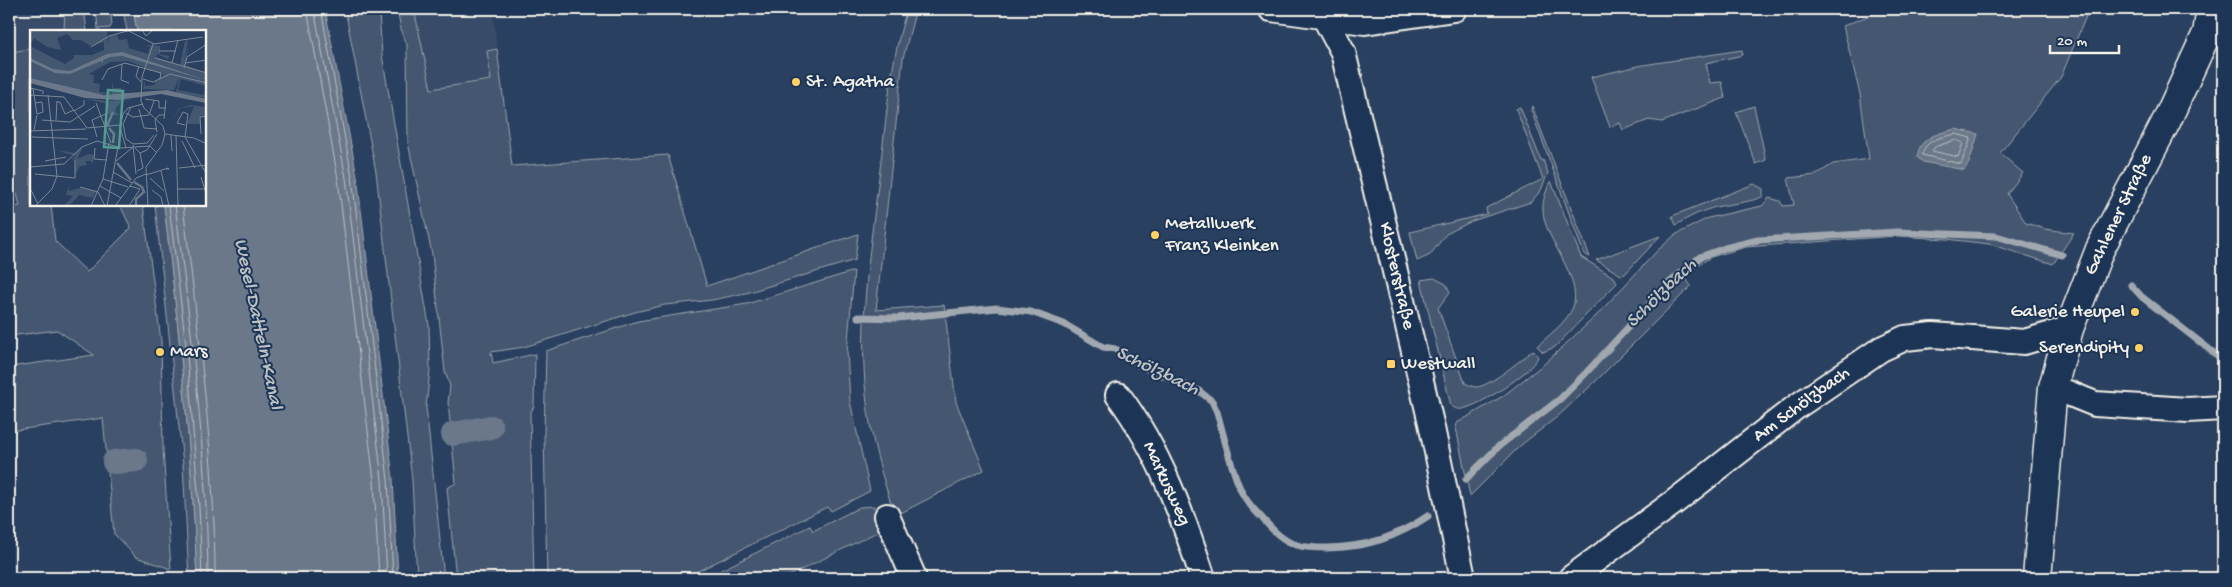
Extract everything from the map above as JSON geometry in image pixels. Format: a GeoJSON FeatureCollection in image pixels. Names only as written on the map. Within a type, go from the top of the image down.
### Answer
{"type":"FeatureCollection","features":[{"type":"Feature","properties":{"kind":"main road","name":"Gahlener Straße"},"geometry":{"type":"LineString","coordinates":[[2037,578],[2053,387],[2069,329],[2100,249],[2214,26]]}},
{"type":"Feature","properties":{"kind":"street"},"geometry":{"type":"LineString","coordinates":[[1271,9],[1322,12],[1365,22],[1454,9]]}},
{"type":"Feature","properties":{"kind":"street","name":"Klosterstraße"},"geometry":{"type":"LineString","coordinates":[[1322,12],[1343,52],[1431,423],[1462,578]]}},
{"type":"Feature","properties":{"kind":"street","name":"Am Schölzbach"},"geometry":{"type":"LineString","coordinates":[[1570,578],[1665,509],[1796,408],[1880,349],[1905,338],[1933,335],[2024,342],[2069,329]]}},
{"type":"Feature","properties":{"kind":"street"},"geometry":{"type":"LineString","coordinates":[[2053,387],[2095,404],[2188,410],[2223,408]]}},
{"type":"Feature","properties":{"kind":"street","name":"Markusweg"},"geometry":{"type":"LineString","coordinates":[[1118,396],[1134,418],[1163,471],[1186,526],[1203,578]]}},
{"type":"Feature","properties":{"kind":"street"},"geometry":{"type":"LineString","coordinates":[[887,516],[914,578]]}},
{"type":"Feature","properties":{"kind":"shaded area"},"geometry":{"type":"Polygon","coordinates":[[[9,9],[65,9],[64,30],[30,30],[30,49],[9,52],[9,9]]]}},
{"type":"Feature","properties":{"kind":"shaded area"},"geometry":{"type":"Polygon","coordinates":[[[65,9],[84,9],[87,30],[64,30],[65,9]]]}},
{"type":"Feature","properties":{"kind":"shaded area"},"geometry":{"type":"Polygon","coordinates":[[[96,9],[110,9],[112,24],[110,28],[98,29],[96,9]]]}},
{"type":"Feature","properties":{"kind":"shaded area"},"geometry":{"type":"Polygon","coordinates":[[[123,9],[133,9],[137,30],[127,30],[123,9]]]}},
{"type":"Feature","properties":{"kind":"shaded area"},"geometry":{"type":"Polygon","coordinates":[[[345,9],[377,9],[379,14],[382,55],[429,325],[430,370],[426,407],[444,578],[417,578],[412,480],[376,172],[345,9]]]}},
{"type":"Feature","properties":{"kind":"shaded area"},"geometry":{"type":"Polygon","coordinates":[[[397,9],[414,9],[431,89],[491,80],[487,51],[497,49],[512,166],[668,155],[707,286],[858,234],[855,260],[746,293],[712,300],[665,305],[635,312],[524,347],[491,352],[493,363],[535,354],[534,406],[530,414],[534,578],[456,578],[447,488],[456,483],[448,402],[450,386],[445,372],[432,254],[408,143],[407,45],[397,9]]]}},
{"type":"Feature","properties":{"kind":"shaded area"},"geometry":{"type":"Polygon","coordinates":[[[414,9],[493,9],[497,49],[487,51],[491,80],[431,89],[414,9]]]}},
{"type":"Feature","properties":{"kind":"shaded area"},"geometry":{"type":"Polygon","coordinates":[[[907,9],[916,9],[903,58],[876,310],[944,305],[956,402],[984,470],[895,516],[870,426],[864,367],[864,338],[867,281],[887,108],[901,29],[907,9]]]}},
{"type":"Feature","properties":{"kind":"shaded area"},"geometry":{"type":"Polygon","coordinates":[[[1885,9],[2089,9],[2061,77],[2000,153],[2023,173],[2007,194],[2026,223],[2045,229],[2074,233],[2053,264],[1989,244],[1897,236],[1746,247],[1711,257],[1683,274],[1691,286],[1595,382],[1557,417],[1521,445],[1470,496],[1456,428],[1457,423],[1503,396],[1544,364],[1595,317],[1658,250],[1675,235],[1708,218],[1762,206],[1769,198],[1780,201],[1783,206],[1794,205],[1788,178],[1816,175],[1833,164],[1869,159],[1860,94],[1843,26],[1885,9]]]}},
{"type":"Feature","properties":{"kind":"shaded area"},"geometry":{"type":"Polygon","coordinates":[[[30,49],[30,206],[51,206],[55,241],[87,272],[131,228],[120,206],[143,206],[161,341],[163,449],[171,569],[136,557],[114,534],[103,418],[9,431],[9,367],[94,355],[57,330],[9,336],[9,208],[20,206],[17,194],[9,195],[9,52],[30,49]]]}},
{"type":"Feature","properties":{"kind":"shaded area"},"geometry":{"type":"Polygon","coordinates":[[[1742,50],[1743,55],[1706,63],[1710,83],[1722,82],[1725,98],[1662,122],[1649,120],[1623,130],[1620,123],[1610,127],[1591,77],[1643,65],[1742,50]]]}},
{"type":"Feature","properties":{"kind":"shaded area"},"geometry":{"type":"Polygon","coordinates":[[[1532,106],[1590,257],[1584,254],[1531,110],[1532,106]]]}},
{"type":"Feature","properties":{"kind":"shaded area"},"geometry":{"type":"Polygon","coordinates":[[[1754,106],[1766,160],[1756,164],[1736,112],[1754,106]]]}},
{"type":"Feature","properties":{"kind":"shaded area"},"geometry":{"type":"Polygon","coordinates":[[[1520,107],[1548,173],[1541,190],[1531,202],[1472,221],[1446,234],[1430,255],[1417,261],[1410,232],[1487,214],[1486,208],[1543,179],[1516,109],[1520,107]]]}},
{"type":"Feature","properties":{"kind":"shaded area"},"geometry":{"type":"Polygon","coordinates":[[[1551,181],[1581,257],[1615,278],[1617,283],[1555,347],[1543,352],[1537,346],[1570,313],[1575,295],[1573,283],[1545,221],[1543,202],[1551,181]]]}},
{"type":"Feature","properties":{"kind":"shaded area"},"geometry":{"type":"Polygon","coordinates":[[[1754,184],[1763,189],[1763,196],[1695,214],[1676,225],[1672,216],[1754,184]]]}},
{"type":"Feature","properties":{"kind":"shaded area"},"geometry":{"type":"Polygon","coordinates":[[[155,206],[164,206],[175,298],[188,438],[197,578],[189,578],[183,464],[155,206]]]}},
{"type":"Feature","properties":{"kind":"shaded area"},"geometry":{"type":"Polygon","coordinates":[[[1660,236],[1625,274],[1621,275],[1596,260],[1660,236]]]}},
{"type":"Feature","properties":{"kind":"shaded area"},"geometry":{"type":"Polygon","coordinates":[[[854,271],[847,352],[850,401],[870,491],[831,511],[827,507],[684,578],[547,578],[544,434],[546,351],[638,321],[747,304],[854,271]]]}},
{"type":"Feature","properties":{"kind":"shaded area"},"geometry":{"type":"Polygon","coordinates":[[[1434,278],[1446,284],[1450,292],[1438,308],[1465,383],[1477,387],[1490,382],[1506,372],[1533,350],[1538,357],[1516,380],[1480,402],[1462,409],[1451,406],[1421,280],[1434,278]]]}},
{"type":"Feature","properties":{"kind":"shaded area"},"geometry":{"type":"Polygon","coordinates":[[[874,506],[883,529],[785,578],[705,578],[810,526],[813,531],[860,507],[874,506]]]}},
{"type":"Feature","properties":{"kind":"water","name":"Wesel-Datteln-Kanal"},"geometry":{"type":"Polygon","coordinates":[[[133,9],[325,9],[357,176],[393,479],[398,578],[197,578],[192,484],[184,391],[164,206],[206,206],[206,30],[137,30],[133,9]]]}},
{"type":"Feature","properties":{"kind":"water"},"geometry":{"type":"Polygon","coordinates":[[[1955,129],[1978,134],[1969,163],[1964,170],[1923,162],[1917,157],[1922,144],[1926,140],[1955,129]]]}},
{"type":"Feature","properties":{"kind":"waterway","name":"Schölzbach"},"geometry":{"type":"LineString","coordinates":[[1466,479],[1499,446],[1560,399],[1667,285],[1700,257],[1725,248],[1758,240],[1897,232],[1996,236],[2062,255]]}},
{"type":"Feature","properties":{"kind":"waterway","name":"Schölzbach"},"geometry":{"type":"LineString","coordinates":[[2131,285],[2142,297],[2223,360]]}},
{"type":"Feature","properties":{"kind":"waterway","name":"Schölzbach"},"geometry":{"type":"LineString","coordinates":[[858,317],[898,318],[997,308],[1031,312],[1064,324],[1103,347],[1115,349],[1127,355],[1141,366],[1199,391],[1212,401],[1217,412],[1239,486],[1248,503],[1273,530],[1292,543],[1312,548],[1355,546],[1392,536],[1428,516]]}},
{"type":"Feature","properties":{"kind":"waterway","name":"Schölzbach"},"geometry":{"type":"LineString","coordinates":[[453,434],[491,427]]}},
{"type":"Feature","properties":{"kind":"waterway","name":"Schölzbach"},"geometry":{"type":"LineString","coordinates":[[114,462],[136,460]]}},
{"type":"Feature","properties":{"kind":"place","name":"St. Agatha"},"geometry":{"type":"Point","coordinates":[796,82]}},
{"type":"Feature","properties":{"kind":"place","name":"Metallwerk Franz Kleinken"},"geometry":{"type":"Point","coordinates":[1155,235]}},
{"type":"Feature","properties":{"kind":"place","name":"Galerie Heupel"},"geometry":{"type":"Point","coordinates":[2135,312]}},
{"type":"Feature","properties":{"kind":"place","name":"Serendipity"},"geometry":{"type":"Point","coordinates":[2139,348]}},
{"type":"Feature","properties":{"kind":"place","name":"Mars"},"geometry":{"type":"Point","coordinates":[160,352]}},
{"type":"Feature","properties":{"kind":"place","name":"Westwall"},"geometry":{"type":"Point","coordinates":[1391,364]}}]}
